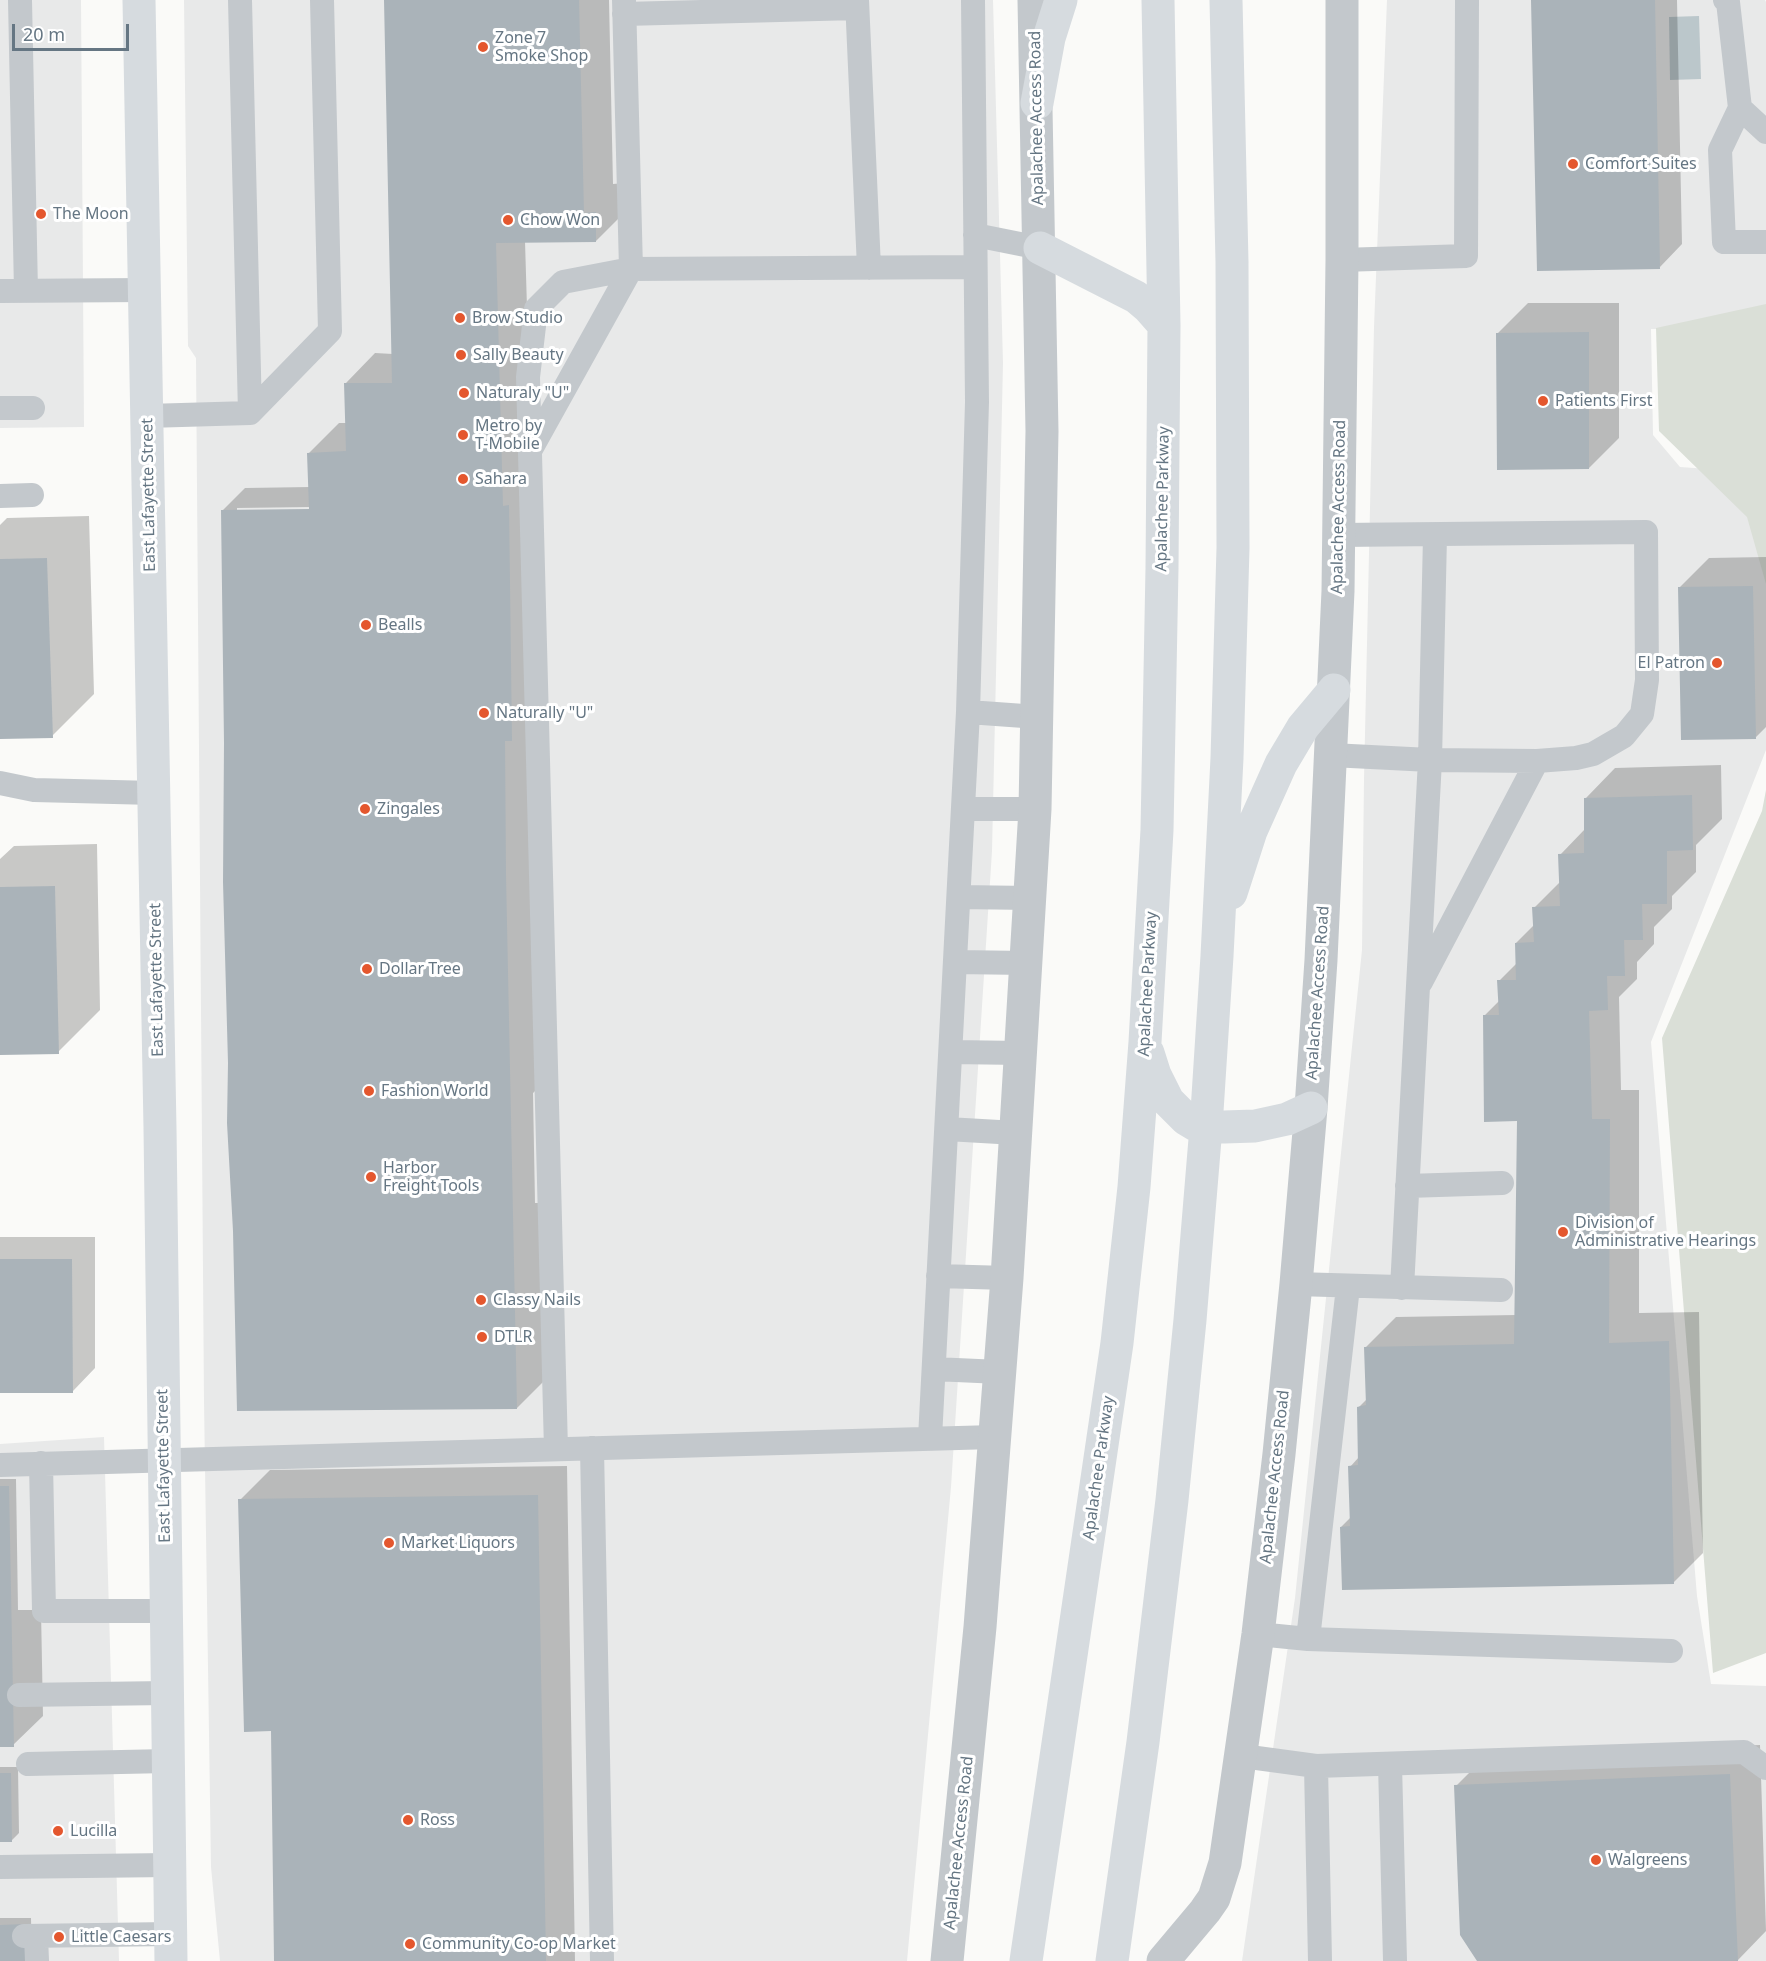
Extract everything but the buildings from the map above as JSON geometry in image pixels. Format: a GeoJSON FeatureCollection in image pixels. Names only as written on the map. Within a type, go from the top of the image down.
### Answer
{"type":"FeatureCollection","features":[{"type":"Feature","properties":{"kind":"main road","name":"East Lafayette Street"},"geometry":{"type":"LineString","coordinates":[[139,0],[154,793],[171,1948]]}},
{"type":"Feature","properties":{"kind":"main road"},"geometry":{"type":"LineString","coordinates":[[1037,103],[1049,38],[1061,0]]}},
{"type":"Feature","properties":{"kind":"main road","name":"Apalachee Parkway"},"geometry":{"type":"LineString","coordinates":[[1026,1961],[1117,1343],[1134,1187],[1145,1042],[1157,830],[1162,580],[1164,326],[1158,0]]}},
{"type":"Feature","properties":{"kind":"main road"},"geometry":{"type":"LineString","coordinates":[[1112,1961],[1143,1742],[1173,1500],[1206,1127],[1216,956],[1227,758],[1233,548],[1232,273],[1226,0]]}},
{"type":"Feature","properties":{"kind":"main road"},"geometry":{"type":"LineString","coordinates":[[1040,248],[1136,297],[1164,326]]}},
{"type":"Feature","properties":{"kind":"main road"},"geometry":{"type":"LineString","coordinates":[[1216,956],[1242,858],[1270,785],[1302,727],[1334,690]]}},
{"type":"Feature","properties":{"kind":"main road"},"geometry":{"type":"LineString","coordinates":[[1145,1042],[1155,1075],[1168,1101],[1186,1119],[1196,1125],[1206,1127],[1255,1126],[1287,1119],[1311,1108]]}},
{"type":"Feature","properties":{"kind":"street","name":"Apalachee Access Road"},"geometry":{"type":"LineString","coordinates":[[947,1961],[981,1627],[1016,1133],[1035,808],[1042,442],[1034,0]]}},
{"type":"Feature","properties":{"kind":"street","name":"Apalachee Access Road"},"geometry":{"type":"LineString","coordinates":[[1163,1961],[1214,1898],[1225,1863],[1258,1634],[1296,1284],[1311,1108],[1324,909],[1334,690],[1342,260],[1342,0]]}},
{"type":"Feature","properties":{"kind":"lane"},"geometry":{"type":"LineString","coordinates":[[20,0],[26,291]]}},
{"type":"Feature","properties":{"kind":"lane"},"geometry":{"type":"LineString","coordinates":[[240,0],[250,413]]}},
{"type":"Feature","properties":{"kind":"lane"},"geometry":{"type":"LineString","coordinates":[[147,416],[250,413],[330,331],[322,0]]}},
{"type":"Feature","properties":{"kind":"lane"},"geometry":{"type":"LineString","coordinates":[[930,1438],[968,712],[977,402],[973,0]]}},
{"type":"Feature","properties":{"kind":"lane"},"geometry":{"type":"LineString","coordinates":[[1342,260],[1466,256],[1467,0]]}},
{"type":"Feature","properties":{"kind":"lane"},"geometry":{"type":"LineString","coordinates":[[1725,0],[1728,2],[1740,108],[1720,150],[1724,242],[1766,242]]}},
{"type":"Feature","properties":{"kind":"lane"},"geometry":{"type":"LineString","coordinates":[[530,451],[631,269],[624,7],[857,4],[869,268]]}},
{"type":"Feature","properties":{"kind":"lane"},"geometry":{"type":"LineString","coordinates":[[1740,108],[1766,132]]}},
{"type":"Feature","properties":{"kind":"lane"},"geometry":{"type":"LineString","coordinates":[[975,235],[1040,248]]}},
{"type":"Feature","properties":{"kind":"lane"},"geometry":{"type":"LineString","coordinates":[[556,1449],[528,377],[536,309],[563,282],[631,269],[975,267]]}},
{"type":"Feature","properties":{"kind":"lane"},"geometry":{"type":"LineString","coordinates":[[0,291],[145,290]]}},
{"type":"Feature","properties":{"kind":"lane"},"geometry":{"type":"LineString","coordinates":[[0,408],[33,408]]}},
{"type":"Feature","properties":{"kind":"lane"},"geometry":{"type":"LineString","coordinates":[[0,496],[32,495]]}},
{"type":"Feature","properties":{"kind":"lane"},"geometry":{"type":"LineString","coordinates":[[1331,755],[1430,760],[1537,761],[1576,758],[1593,754],[1624,736],[1642,714],[1647,680],[1646,532],[1435,536],[1338,535]]}},
{"type":"Feature","properties":{"kind":"lane"},"geometry":{"type":"LineString","coordinates":[[1402,1288],[1430,760],[1435,536]]}},
{"type":"Feature","properties":{"kind":"lane"},"geometry":{"type":"LineString","coordinates":[[968,712],[1038,717]]}},
{"type":"Feature","properties":{"kind":"lane"},"geometry":{"type":"LineString","coordinates":[[1417,990],[1537,761]]}},
{"type":"Feature","properties":{"kind":"lane"},"geometry":{"type":"LineString","coordinates":[[0,783],[34,790],[154,793]]}},
{"type":"Feature","properties":{"kind":"lane"},"geometry":{"type":"LineString","coordinates":[[964,809],[1035,808]]}},
{"type":"Feature","properties":{"kind":"lane"},"geometry":{"type":"LineString","coordinates":[[959,897],[1030,898]]}},
{"type":"Feature","properties":{"kind":"lane"},"geometry":{"type":"LineString","coordinates":[[955,962],[1027,963]]}},
{"type":"Feature","properties":{"kind":"lane"},"geometry":{"type":"LineString","coordinates":[[951,1052],[1021,1053]]}},
{"type":"Feature","properties":{"kind":"lane"},"geometry":{"type":"LineString","coordinates":[[947,1129],[1016,1133]]}},
{"type":"Feature","properties":{"kind":"lane"},"geometry":{"type":"LineString","coordinates":[[1407,1186],[1502,1183]]}},
{"type":"Feature","properties":{"kind":"lane"},"geometry":{"type":"LineString","coordinates":[[938,1276],[1006,1278]]}},
{"type":"Feature","properties":{"kind":"lane"},"geometry":{"type":"LineString","coordinates":[[1296,1284],[1501,1290]]}},
{"type":"Feature","properties":{"kind":"lane"},"geometry":{"type":"LineString","coordinates":[[1308,1639],[1348,1287]]}},
{"type":"Feature","properties":{"kind":"lane"},"geometry":{"type":"LineString","coordinates":[[934,1369],[999,1372]]}},
{"type":"Feature","properties":{"kind":"lane"},"geometry":{"type":"LineString","coordinates":[[0,1465],[994,1437]]}},
{"type":"Feature","properties":{"kind":"lane"},"geometry":{"type":"LineString","coordinates":[[592,1448],[602,1961]]}},
{"type":"Feature","properties":{"kind":"lane"},"geometry":{"type":"LineString","coordinates":[[41,1463],[44,1611],[166,1611]]}},
{"type":"Feature","properties":{"kind":"lane"},"geometry":{"type":"LineString","coordinates":[[1258,1634],[1308,1639],[1671,1651]]}},
{"type":"Feature","properties":{"kind":"lane"},"geometry":{"type":"LineString","coordinates":[[20,1695],[167,1693]]}},
{"type":"Feature","properties":{"kind":"lane"},"geometry":{"type":"LineString","coordinates":[[1242,1756],[1316,1766],[1744,1752],[1766,1768]]}},
{"type":"Feature","properties":{"kind":"lane"},"geometry":{"type":"LineString","coordinates":[[28,1764],[168,1761]]}},
{"type":"Feature","properties":{"kind":"lane"},"geometry":{"type":"LineString","coordinates":[[1390,1764],[1395,1961]]}},
{"type":"Feature","properties":{"kind":"lane"},"geometry":{"type":"LineString","coordinates":[[1316,1766],[1320,1961]]}},
{"type":"Feature","properties":{"kind":"lane"},"geometry":{"type":"LineString","coordinates":[[0,1867],[170,1865]]}},
{"type":"Feature","properties":{"kind":"lane"},"geometry":{"type":"LineString","coordinates":[[37,1961],[30,1936],[171,1948]]}},
{"type":"Feature","properties":{"kind":"shaded area","name":"The Moon"},"geometry":{"type":"Polygon","coordinates":[[[0,0],[81,0],[84,427],[0,428],[0,0]]]}},
{"type":"Feature","properties":{"kind":"shaded area"},"geometry":{"type":"Polygon","coordinates":[[[184,0],[993,0],[1003,363],[992,851],[951,1487],[907,1961],[220,1961],[211,1867],[204,1401],[196,358],[188,346],[184,0]]]}},
{"type":"Feature","properties":{"kind":"shaded area"},"geometry":{"type":"Polygon","coordinates":[[[1387,0],[1765,0],[1766,2],[1766,329],[1651,329],[1653,435],[1680,467],[1766,473],[1766,750],[1651,1042],[1697,1596],[1711,1684],[1766,1686],[1766,1961],[1242,1961],[1295,1598],[1362,950],[1374,327],[1387,0]]]}},
{"type":"Feature","properties":{"kind":"shaded area"},"geometry":{"type":"Polygon","coordinates":[[[1699,16],[1701,79],[1670,80],[1669,17],[1699,16]]]}},
{"type":"Feature","properties":{"kind":"shaded area"},"geometry":{"type":"Polygon","coordinates":[[[1766,304],[1766,584],[1747,517],[1659,431],[1656,328],[1766,304]]]}},
{"type":"Feature","properties":{"kind":"shaded area"},"geometry":{"type":"Polygon","coordinates":[[[1766,790],[1766,1653],[1713,1673],[1662,1038],[1762,811],[1766,790]]]}},
{"type":"Feature","properties":{"kind":"shaded area"},"geometry":{"type":"Polygon","coordinates":[[[104,1437],[119,1961],[0,1961],[0,1444],[104,1437]]]}},
{"type":"Feature","properties":{"kind":"place","name":"Zone 7 Smoke Shop"},"geometry":{"type":"Point","coordinates":[483,47]}},
{"type":"Feature","properties":{"kind":"place","name":"Comfort Suites"},"geometry":{"type":"Point","coordinates":[1573,164]}},
{"type":"Feature","properties":{"kind":"place","name":"The Moon"},"geometry":{"type":"Point","coordinates":[41,214]}},
{"type":"Feature","properties":{"kind":"place","name":"Chow Won"},"geometry":{"type":"Point","coordinates":[508,220]}},
{"type":"Feature","properties":{"kind":"place","name":"Brow Studio"},"geometry":{"type":"Point","coordinates":[460,318]}},
{"type":"Feature","properties":{"kind":"place","name":"Sally Beauty"},"geometry":{"type":"Point","coordinates":[461,355]}},
{"type":"Feature","properties":{"kind":"place","name":"Naturaly \"U\""},"geometry":{"type":"Point","coordinates":[464,393]}},
{"type":"Feature","properties":{"kind":"place","name":"Patients First"},"geometry":{"type":"Point","coordinates":[1543,401]}},
{"type":"Feature","properties":{"kind":"place","name":"Metro by T-Mobile"},"geometry":{"type":"Point","coordinates":[463,435]}},
{"type":"Feature","properties":{"kind":"place","name":"Sahara"},"geometry":{"type":"Point","coordinates":[463,479]}},
{"type":"Feature","properties":{"kind":"place","name":"Bealls"},"geometry":{"type":"Point","coordinates":[366,625]}},
{"type":"Feature","properties":{"kind":"place","name":"El Patron"},"geometry":{"type":"Point","coordinates":[1717,663]}},
{"type":"Feature","properties":{"kind":"place","name":"Naturally \"U\""},"geometry":{"type":"Point","coordinates":[484,713]}},
{"type":"Feature","properties":{"kind":"place","name":"Zingales"},"geometry":{"type":"Point","coordinates":[365,809]}},
{"type":"Feature","properties":{"kind":"place","name":"Dollar Tree"},"geometry":{"type":"Point","coordinates":[367,969]}},
{"type":"Feature","properties":{"kind":"place","name":"Fashion World"},"geometry":{"type":"Point","coordinates":[369,1091]}},
{"type":"Feature","properties":{"kind":"place","name":"Harbor Freight Tools"},"geometry":{"type":"Point","coordinates":[371,1177]}},
{"type":"Feature","properties":{"kind":"place","name":"Division of Administrative Hearings"},"geometry":{"type":"Point","coordinates":[1563,1232]}},
{"type":"Feature","properties":{"kind":"place","name":"Classy Nails"},"geometry":{"type":"Point","coordinates":[481,1300]}},
{"type":"Feature","properties":{"kind":"place","name":"DTLR"},"geometry":{"type":"Point","coordinates":[482,1337]}},
{"type":"Feature","properties":{"kind":"place","name":"Market Liquors"},"geometry":{"type":"Point","coordinates":[389,1543]}},
{"type":"Feature","properties":{"kind":"place","name":"Ross"},"geometry":{"type":"Point","coordinates":[408,1820]}},
{"type":"Feature","properties":{"kind":"place","name":"Lucilla"},"geometry":{"type":"Point","coordinates":[58,1831]}},
{"type":"Feature","properties":{"kind":"place","name":"Walgreens"},"geometry":{"type":"Point","coordinates":[1596,1860]}},
{"type":"Feature","properties":{"kind":"place","name":"Little Caesars"},"geometry":{"type":"Point","coordinates":[59,1937]}},
{"type":"Feature","properties":{"kind":"place","name":"Community Co-op Market"},"geometry":{"type":"Point","coordinates":[410,1944]}}]}
